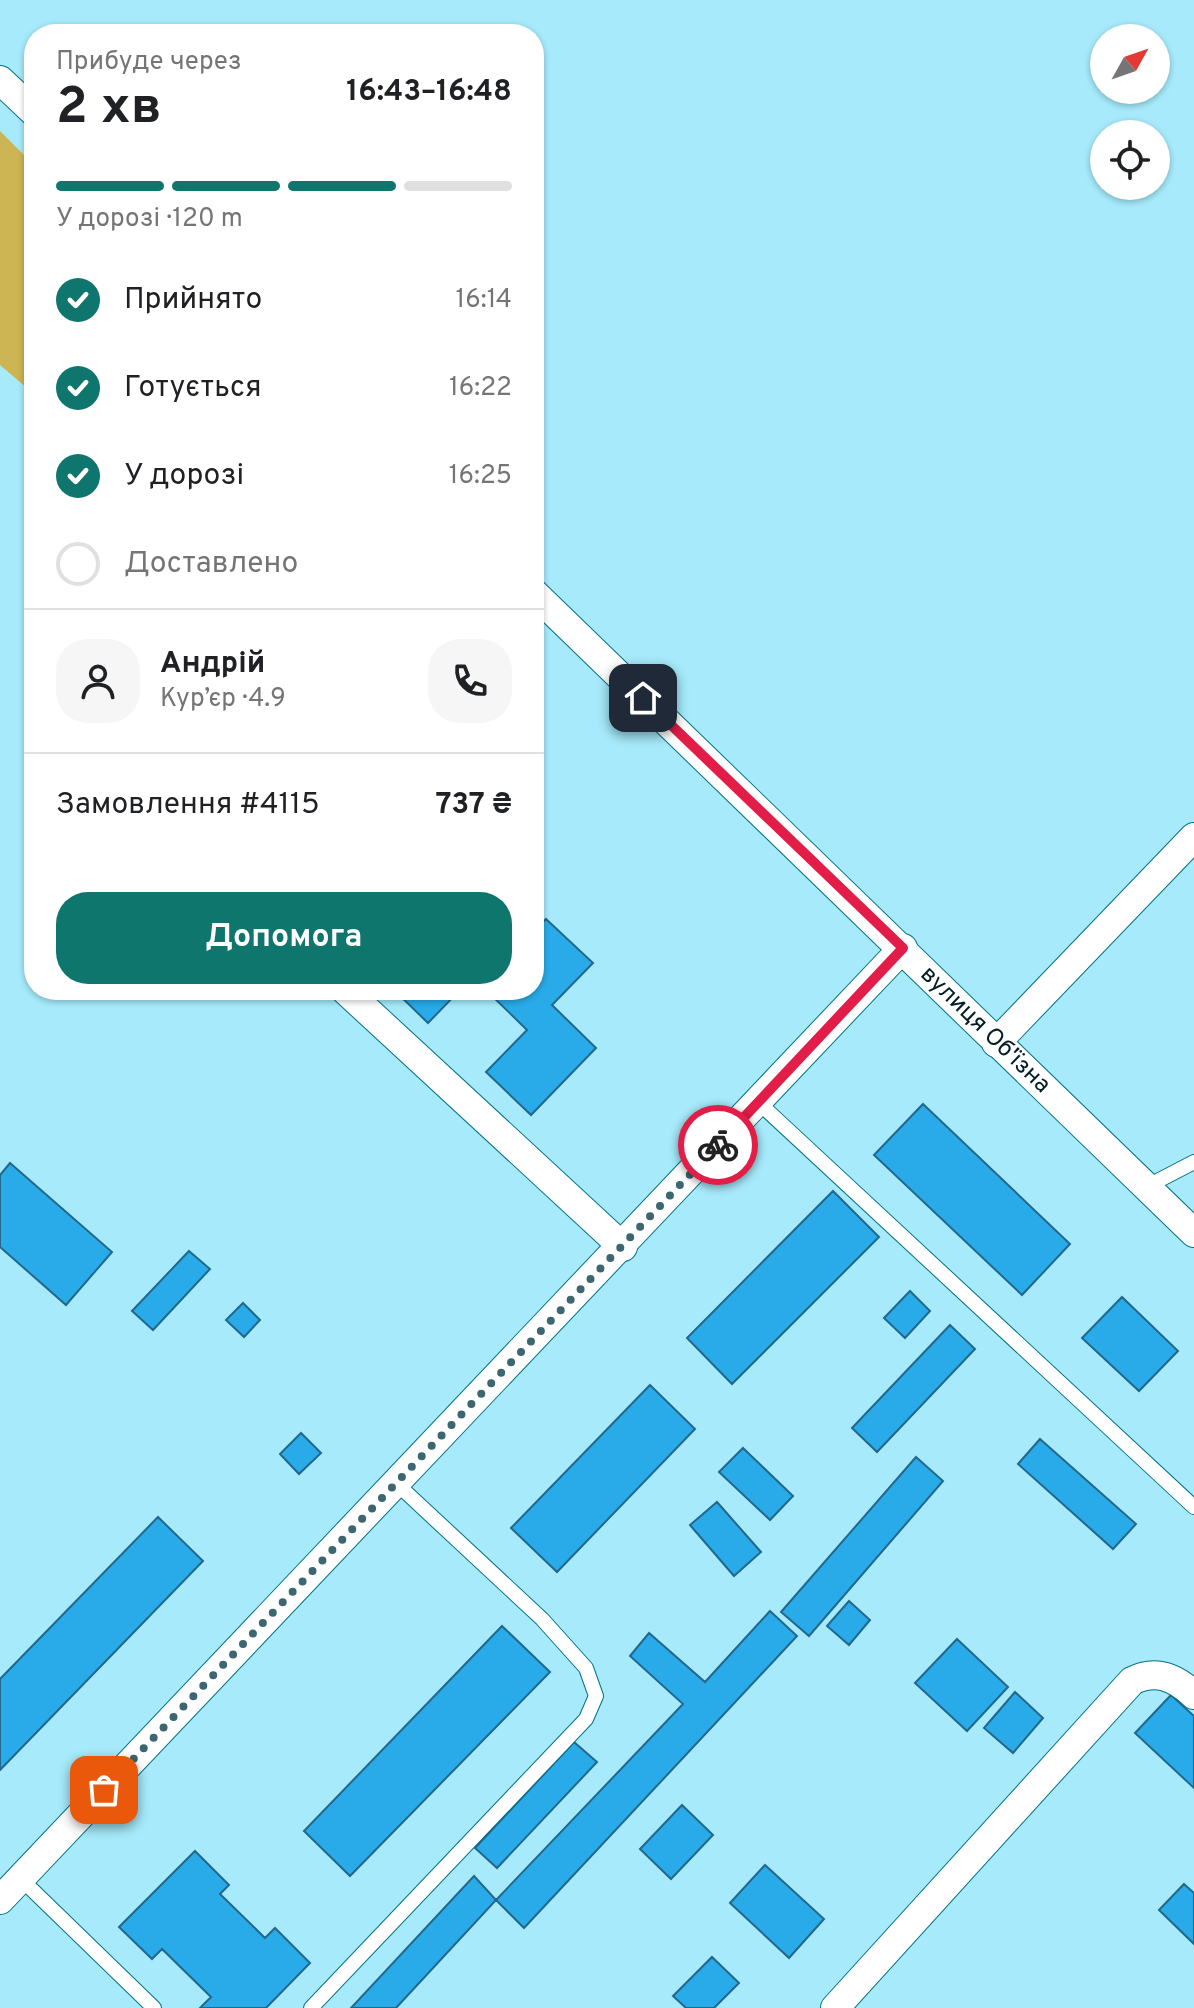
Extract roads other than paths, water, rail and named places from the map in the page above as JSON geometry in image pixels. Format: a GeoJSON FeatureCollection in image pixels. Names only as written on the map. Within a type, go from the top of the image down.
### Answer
{"type":"FeatureCollection","features":[{"type":"Feature","properties":{"kind":"street"},"geometry":{"type":"LineString","coordinates":[[0,80],[24,103]]}},
{"type":"Feature","properties":{"kind":"street","name":"вулиця Об'їзна"},"geometry":{"type":"LineString","coordinates":[[544,603],[1194,1233]]}},
{"type":"Feature","properties":{"kind":"street"},"geometry":{"type":"LineString","coordinates":[[996,1043],[1194,837]]}},
{"type":"Feature","properties":{"kind":"street"},"geometry":{"type":"LineString","coordinates":[[0,1900],[623,1247],[903,948]]}},
{"type":"Feature","properties":{"kind":"street"},"geometry":{"type":"LineString","coordinates":[[356,1000],[623,1247]]}},
{"type":"Feature","properties":{"kind":"street"},"geometry":{"type":"LineString","coordinates":[[835,2008],[1132,1681],[1145,1675],[1162,1674],[1194,1695]]}},
{"type":"Feature","properties":{"kind":"lane"},"geometry":{"type":"LineString","coordinates":[[758,1102],[1194,1507]]}},
{"type":"Feature","properties":{"kind":"lane"},"geometry":{"type":"LineString","coordinates":[[1146,1187],[1194,1162]]}},
{"type":"Feature","properties":{"kind":"lane"},"geometry":{"type":"LineString","coordinates":[[311,2008],[586,1719],[596,1696],[586,1668],[542,1619],[396,1483]]}},
{"type":"Feature","properties":{"kind":"lane"},"geometry":{"type":"LineString","coordinates":[[20,1878],[154,2008]]}}]}
